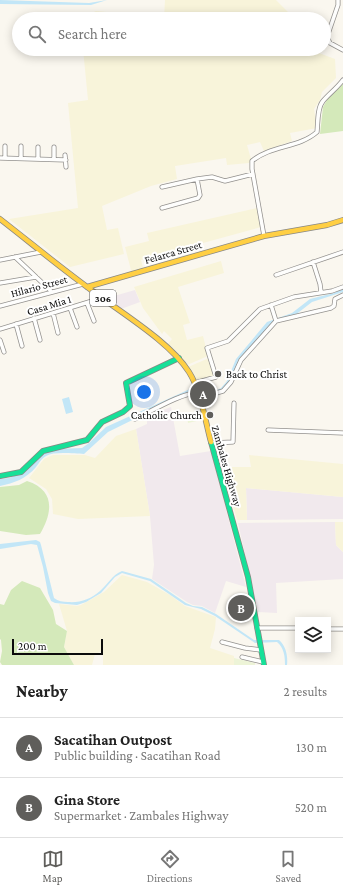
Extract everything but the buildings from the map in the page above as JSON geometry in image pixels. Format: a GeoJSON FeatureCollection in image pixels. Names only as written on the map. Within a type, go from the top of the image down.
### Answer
{"type":"FeatureCollection","features":[{"type":"Feature","properties":{"kind":"main road","name":"Zambales Highway"},"geometry":{"type":"LineString","coordinates":[[0,219],[41,252],[148,332],[179,358],[190,374],[200,398],[248,577],[263,663]]}},
{"type":"Feature","properties":{"kind":"main road","name":"Felarca Street"},"geometry":{"type":"LineString","coordinates":[[85,285],[264,236],[327,225],[343,220]]}},
{"type":"Feature","properties":{"kind":"main road"},"geometry":{"type":"LineString","coordinates":[[0,476],[20,472],[43,451],[87,440],[102,422],[123,412],[130,406],[126,383],[179,358]]}},
{"type":"Feature","properties":{"kind":"street"},"geometry":{"type":"LineString","coordinates":[[331,28],[338,6],[338,0]]}},
{"type":"Feature","properties":{"kind":"street"},"geometry":{"type":"LineString","coordinates":[[331,44],[343,50]]}},
{"type":"Feature","properties":{"kind":"street"},"geometry":{"type":"LineString","coordinates":[[264,236],[252,161],[269,151],[310,138],[317,132],[322,102],[338,88],[343,80]]}},
{"type":"Feature","properties":{"kind":"street"},"geometry":{"type":"LineString","coordinates":[[5,146],[2,158],[66,160]]}},
{"type":"Feature","properties":{"kind":"street"},"geometry":{"type":"LineString","coordinates":[[21,146],[21,158]]}},
{"type":"Feature","properties":{"kind":"street"},"geometry":{"type":"LineString","coordinates":[[38,147],[38,159]]}},
{"type":"Feature","properties":{"kind":"street"},"geometry":{"type":"LineString","coordinates":[[54,148],[54,160]]}},
{"type":"Feature","properties":{"kind":"street"},"geometry":{"type":"LineString","coordinates":[[66,155],[66,167]]}},
{"type":"Feature","properties":{"kind":"street"},"geometry":{"type":"LineString","coordinates":[[162,187],[212,177],[225,181],[253,174]]}},
{"type":"Feature","properties":{"kind":"street"},"geometry":{"type":"LineString","coordinates":[[199,186],[204,178]]}},
{"type":"Feature","properties":{"kind":"street"},"geometry":{"type":"LineString","coordinates":[[162,208],[198,198],[200,195],[197,179]]}},
{"type":"Feature","properties":{"kind":"street"},"geometry":{"type":"LineString","coordinates":[[0,260],[41,252]]}},
{"type":"Feature","properties":{"kind":"street"},"geometry":{"type":"LineString","coordinates":[[276,275],[343,252]]}},
{"type":"Feature","properties":{"kind":"street"},"geometry":{"type":"LineString","coordinates":[[15,258],[52,292]]}},
{"type":"Feature","properties":{"kind":"street"},"geometry":{"type":"LineString","coordinates":[[313,262],[321,292]]}},
{"type":"Feature","properties":{"kind":"street"},"geometry":{"type":"LineString","coordinates":[[0,282],[36,277]]}},
{"type":"Feature","properties":{"kind":"street","name":"Hilario Street"},"geometry":{"type":"LineString","coordinates":[[0,306],[85,285]]}},
{"type":"Feature","properties":{"kind":"street"},"geometry":{"type":"LineString","coordinates":[[195,384],[216,377],[207,348],[228,341],[260,309],[294,297],[343,287]]}},
{"type":"Feature","properties":{"kind":"street"},"geometry":{"type":"LineString","coordinates":[[200,398],[222,391],[231,382],[241,360],[276,321],[331,308],[334,306],[335,298],[343,295]]}},
{"type":"Feature","properties":{"kind":"street","name":"Casa Mia 1"},"geometry":{"type":"LineString","coordinates":[[0,328],[102,298]]}},
{"type":"Feature","properties":{"kind":"street"},"geometry":{"type":"LineString","coordinates":[[87,302],[94,321]]}},
{"type":"Feature","properties":{"kind":"street"},"geometry":{"type":"LineString","coordinates":[[271,305],[276,321]]}},
{"type":"Feature","properties":{"kind":"street"},"geometry":{"type":"LineString","coordinates":[[70,308],[77,327]]}},
{"type":"Feature","properties":{"kind":"street"},"geometry":{"type":"LineString","coordinates":[[53,313],[58,333]]}},
{"type":"Feature","properties":{"kind":"street"},"geometry":{"type":"LineString","coordinates":[[34,318],[40,340]]}},
{"type":"Feature","properties":{"kind":"street"},"geometry":{"type":"LineString","coordinates":[[16,324],[22,346]]}},
{"type":"Feature","properties":{"kind":"street"},"geometry":{"type":"LineString","coordinates":[[0,340],[4,352]]}},
{"type":"Feature","properties":{"kind":"street"},"geometry":{"type":"LineString","coordinates":[[135,419],[192,392],[198,392]]}},
{"type":"Feature","properties":{"kind":"street"},"geometry":{"type":"LineString","coordinates":[[211,443],[234,442],[234,403]]}},
{"type":"Feature","properties":{"kind":"street"},"geometry":{"type":"LineString","coordinates":[[268,430],[343,433]]}},
{"type":"Feature","properties":{"kind":"street"},"geometry":{"type":"LineString","coordinates":[[257,628],[295,628]]}},
{"type":"Feature","properties":{"kind":"street"},"geometry":{"type":"LineString","coordinates":[[331,629],[343,629]]}},
{"type":"Feature","properties":{"kind":"street"},"geometry":{"type":"LineString","coordinates":[[222,642],[244,648],[261,650]]}},
{"type":"Feature","properties":{"kind":"street"},"geometry":{"type":"LineString","coordinates":[[242,657],[263,663]]}},
{"type":"Feature","properties":{"kind":"shaded area"},"geometry":{"type":"Polygon","coordinates":[[[165,0],[276,0],[288,12],[164,12],[165,0]]]}},
{"type":"Feature","properties":{"kind":"shaded area"},"geometry":{"type":"Polygon","coordinates":[[[84,56],[327,56],[335,59],[336,78],[322,92],[320,100],[314,109],[317,128],[290,133],[292,141],[264,151],[260,142],[247,145],[251,159],[249,163],[227,165],[226,158],[175,166],[177,179],[151,186],[102,206],[107,230],[118,228],[124,254],[70,267],[9,219],[78,208],[68,103],[88,100],[84,56]]]}},
{"type":"Feature","properties":{"kind":"shaded area"},"geometry":{"type":"Polygon","coordinates":[[[257,208],[261,227],[141,260],[144,271],[132,274],[125,247],[149,241],[147,233],[257,208]]]}},
{"type":"Feature","properties":{"kind":"shaded area"},"geometry":{"type":"Polygon","coordinates":[[[221,261],[224,273],[178,287],[190,323],[183,325],[187,340],[203,336],[208,356],[187,365],[167,345],[172,339],[164,331],[162,334],[143,308],[134,287],[221,261]]]}},
{"type":"Feature","properties":{"kind":"shaded area"},"geometry":{"type":"Polygon","coordinates":[[[135,290],[140,302],[121,309],[107,298],[135,290]]]}},
{"type":"Feature","properties":{"kind":"shaded area"},"geometry":{"type":"Polygon","coordinates":[[[209,358],[215,377],[196,383],[188,367],[209,358]]]}},
{"type":"Feature","properties":{"kind":"shaded area"},"geometry":{"type":"Polygon","coordinates":[[[171,407],[180,456],[211,451],[246,587],[226,581],[215,613],[202,606],[193,605],[187,602],[152,579],[154,565],[150,516],[136,429],[147,424],[147,416],[171,407]]]}},
{"type":"Feature","properties":{"kind":"shaded area"},"geometry":{"type":"Polygon","coordinates":[[[136,429],[150,516],[78,519],[53,514],[52,499],[46,489],[29,478],[44,459],[53,455],[85,455],[95,458],[116,436],[136,429]]]}},
{"type":"Feature","properties":{"kind":"shaded area"},"geometry":{"type":"Polygon","coordinates":[[[249,455],[343,464],[343,497],[246,488],[247,520],[237,520],[224,474],[229,474],[229,467],[251,467],[249,455]]]}},
{"type":"Feature","properties":{"kind":"shaded area"},"geometry":{"type":"Polygon","coordinates":[[[246,488],[343,497],[343,519],[247,520],[246,488]]]}},
{"type":"Feature","properties":{"kind":"shaded area"},"geometry":{"type":"Polygon","coordinates":[[[335,522],[336,545],[343,552],[343,579],[276,583],[277,613],[258,612],[238,523],[335,522]]]}},
{"type":"Feature","properties":{"kind":"shaded area"},"geometry":{"type":"Polygon","coordinates":[[[335,522],[343,522],[343,552],[336,545],[335,522]]]}},
{"type":"Feature","properties":{"kind":"shaded area"},"geometry":{"type":"Polygon","coordinates":[[[122,575],[147,582],[170,595],[185,606],[216,617],[215,629],[210,648],[234,656],[234,665],[103,665],[103,651],[95,654],[92,665],[74,665],[64,647],[67,631],[59,604],[81,605],[104,592],[122,575]]]}},
{"type":"Feature","properties":{"kind":"green space"},"geometry":{"type":"Polygon","coordinates":[[[343,84],[343,131],[320,134],[323,107],[327,100],[343,84]]]}},
{"type":"Feature","properties":{"kind":"green space"},"geometry":{"type":"Polygon","coordinates":[[[198,413],[201,420],[188,423],[187,416],[198,413]]]}},
{"type":"Feature","properties":{"kind":"green space"},"geometry":{"type":"Polygon","coordinates":[[[27,481],[43,490],[49,503],[47,518],[40,534],[26,535],[0,531],[0,487],[19,485],[27,481]]]}},
{"type":"Feature","properties":{"kind":"green space"},"geometry":{"type":"Polygon","coordinates":[[[22,581],[40,588],[53,610],[56,624],[67,631],[64,647],[74,665],[2,665],[0,662],[2,651],[0,639],[0,604],[4,605],[11,590],[22,581]]]}},
{"type":"Feature","properties":{"kind":"green space"},"geometry":{"type":"Polygon","coordinates":[[[234,658],[255,663],[255,665],[234,665],[234,658]]]}},
{"type":"Feature","properties":{"kind":"water"},"geometry":{"type":"Polygon","coordinates":[[[0,0],[89,3],[107,0],[91,5],[0,4],[0,0]]]}},
{"type":"Feature","properties":{"kind":"water"},"geometry":{"type":"Polygon","coordinates":[[[343,288],[343,292],[312,302],[294,316],[273,324],[240,359],[230,382],[222,390],[215,392],[203,390],[191,392],[108,432],[84,454],[50,454],[43,458],[32,471],[24,477],[15,482],[0,486],[0,479],[9,478],[22,473],[44,452],[54,449],[82,448],[106,427],[190,389],[198,387],[217,390],[221,388],[227,381],[236,359],[267,322],[292,313],[310,299],[334,293],[343,288]]]}},
{"type":"Feature","properties":{"kind":"water"},"geometry":{"type":"Polygon","coordinates":[[[69,397],[73,412],[66,414],[62,399],[69,397]]]}},
{"type":"Feature","properties":{"kind":"water"},"geometry":{"type":"Polygon","coordinates":[[[36,540],[40,542],[54,598],[57,600],[72,602],[89,598],[100,591],[113,577],[122,571],[151,579],[186,603],[193,606],[202,607],[216,614],[254,640],[279,640],[286,651],[287,665],[285,665],[283,650],[277,642],[255,643],[215,616],[201,609],[185,605],[150,581],[122,573],[115,577],[101,593],[86,602],[77,605],[55,603],[51,601],[48,593],[37,545],[31,544],[0,549],[0,544],[36,540]]]}},
{"type":"Feature","properties":{"kind":"traffic: fast"},"geometry":{"type":"LineString","coordinates":[[0,476],[21,472],[43,451],[87,440],[102,422],[123,412],[130,406],[126,383],[179,358]]}},
{"type":"Feature","properties":{"kind":"traffic: fast"},"geometry":{"type":"LineString","coordinates":[[211,442],[248,577],[264,665]]}},
{"type":"Feature","properties":{"kind":"traffic: slow"},"geometry":{"type":"LineString","coordinates":[[0,219],[70,274],[158,339],[181,361],[189,372],[197,388],[211,442]]}},
{"type":"Feature","properties":{"kind":"traffic: slow"},"geometry":{"type":"LineString","coordinates":[[87,287],[264,236],[327,225],[343,220]]}},
{"type":"Feature","properties":{"kind":"place","name":"Back to Christ"},"geometry":{"type":"Point","coordinates":[218,374]}},
{"type":"Feature","properties":{"kind":"place","name":"Sacatihan Outpost"},"geometry":{"type":"Point","coordinates":[203,394]}},
{"type":"Feature","properties":{"kind":"place","name":"Catholic Church"},"geometry":{"type":"Point","coordinates":[210,415]}},
{"type":"Feature","properties":{"kind":"place","name":"Gina Store"},"geometry":{"type":"Point","coordinates":[241,608]}}]}
